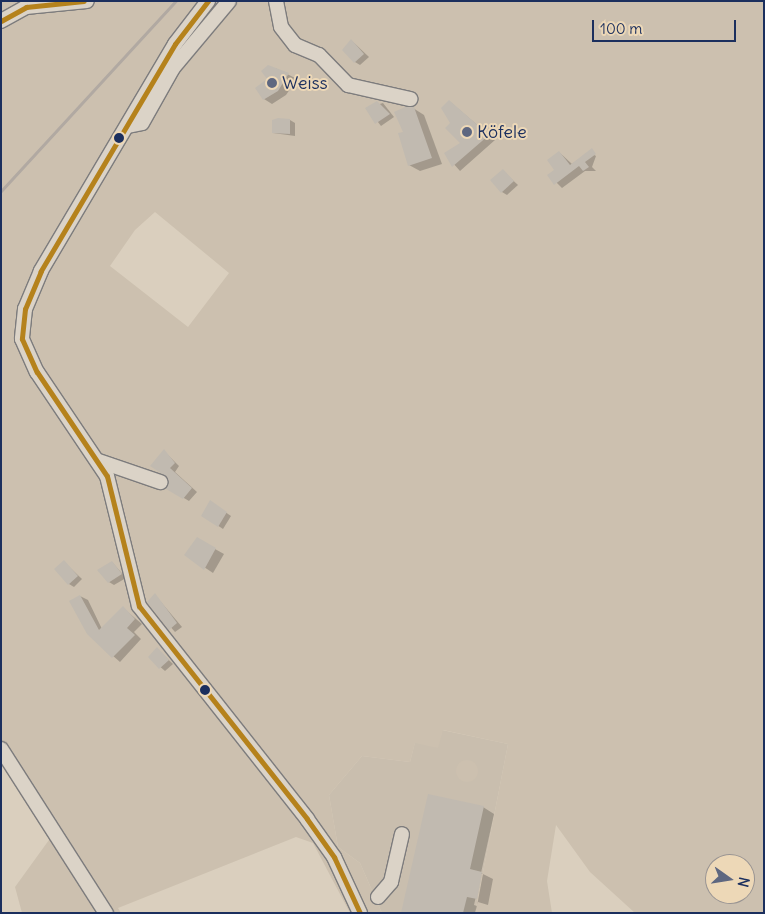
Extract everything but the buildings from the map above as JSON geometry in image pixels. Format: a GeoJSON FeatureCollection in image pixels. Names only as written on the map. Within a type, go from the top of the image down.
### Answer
{"type":"FeatureCollection","features":[{"type":"Feature","properties":{"kind":"street"},"geometry":{"type":"LineString","coordinates":[[1,21],[26,7],[87,1]]}},
{"type":"Feature","properties":{"kind":"street"},"geometry":{"type":"LineString","coordinates":[[208,1],[175,44],[41,271],[22,325],[26,352],[33,366],[99,461],[114,498],[139,606],[334,856],[360,913]]}},
{"type":"Feature","properties":{"kind":"street"},"geometry":{"type":"LineString","coordinates":[[128,126],[142,123],[174,68],[230,1]]}},
{"type":"Feature","properties":{"kind":"street"},"geometry":{"type":"LineString","coordinates":[[276,1],[281,27],[295,46],[319,55],[348,86],[410,99]]}},
{"type":"Feature","properties":{"kind":"street"},"geometry":{"type":"LineString","coordinates":[[99,461],[160,482]]}},
{"type":"Feature","properties":{"kind":"street"},"geometry":{"type":"LineString","coordinates":[[1,749],[106,913]]}},
{"type":"Feature","properties":{"kind":"street"},"geometry":{"type":"LineString","coordinates":[[378,898],[391,882],[402,834]]}},
{"type":"Feature","properties":{"kind":"shaded area"},"geometry":{"type":"Polygon","coordinates":[[[1,1],[764,1],[764,913],[635,913],[590,872],[556,825],[547,881],[552,913],[475,913],[508,744],[443,730],[438,748],[415,743],[410,762],[362,756],[329,795],[338,847],[360,863],[382,913],[350,913],[313,843],[296,837],[118,908],[121,913],[22,913],[15,887],[54,833],[1,749],[1,1]],[[155,212],[135,230],[110,266],[188,327],[229,273],[155,212]]]}},
{"type":"Feature","properties":{"kind":"shaded area"},"geometry":{"type":"Polygon","coordinates":[[[442,730],[508,744],[475,913],[382,913],[360,863],[338,847],[329,795],[362,756],[410,762],[415,742],[442,730]]]}},
{"type":"Feature","properties":{"kind":"shaded area"},"geometry":{"type":"Polygon","coordinates":[[[467,760],[475,763],[478,771],[475,779],[467,782],[459,779],[456,771],[459,763],[467,760]]]}},
{"type":"Feature","properties":{"kind":"waterway"},"geometry":{"type":"LineString","coordinates":[[1,191],[176,1]]}},
{"type":"Feature","properties":{"kind":"transit line"},"geometry":{"type":"LineString","coordinates":[[1,21],[26,7],[84,1]]}},
{"type":"Feature","properties":{"kind":"transit line"},"geometry":{"type":"LineString","coordinates":[[208,1],[175,44],[41,271],[25,309],[22,339],[37,372],[107,476],[139,606],[307,819],[334,857],[360,913]]}},
{"type":"Feature","properties":{"kind":"place","name":"Weiss"},"geometry":{"type":"Point","coordinates":[272,83]}},
{"type":"Feature","properties":{"kind":"place","name":"Köfele"},"geometry":{"type":"Point","coordinates":[467,132]}}]}
